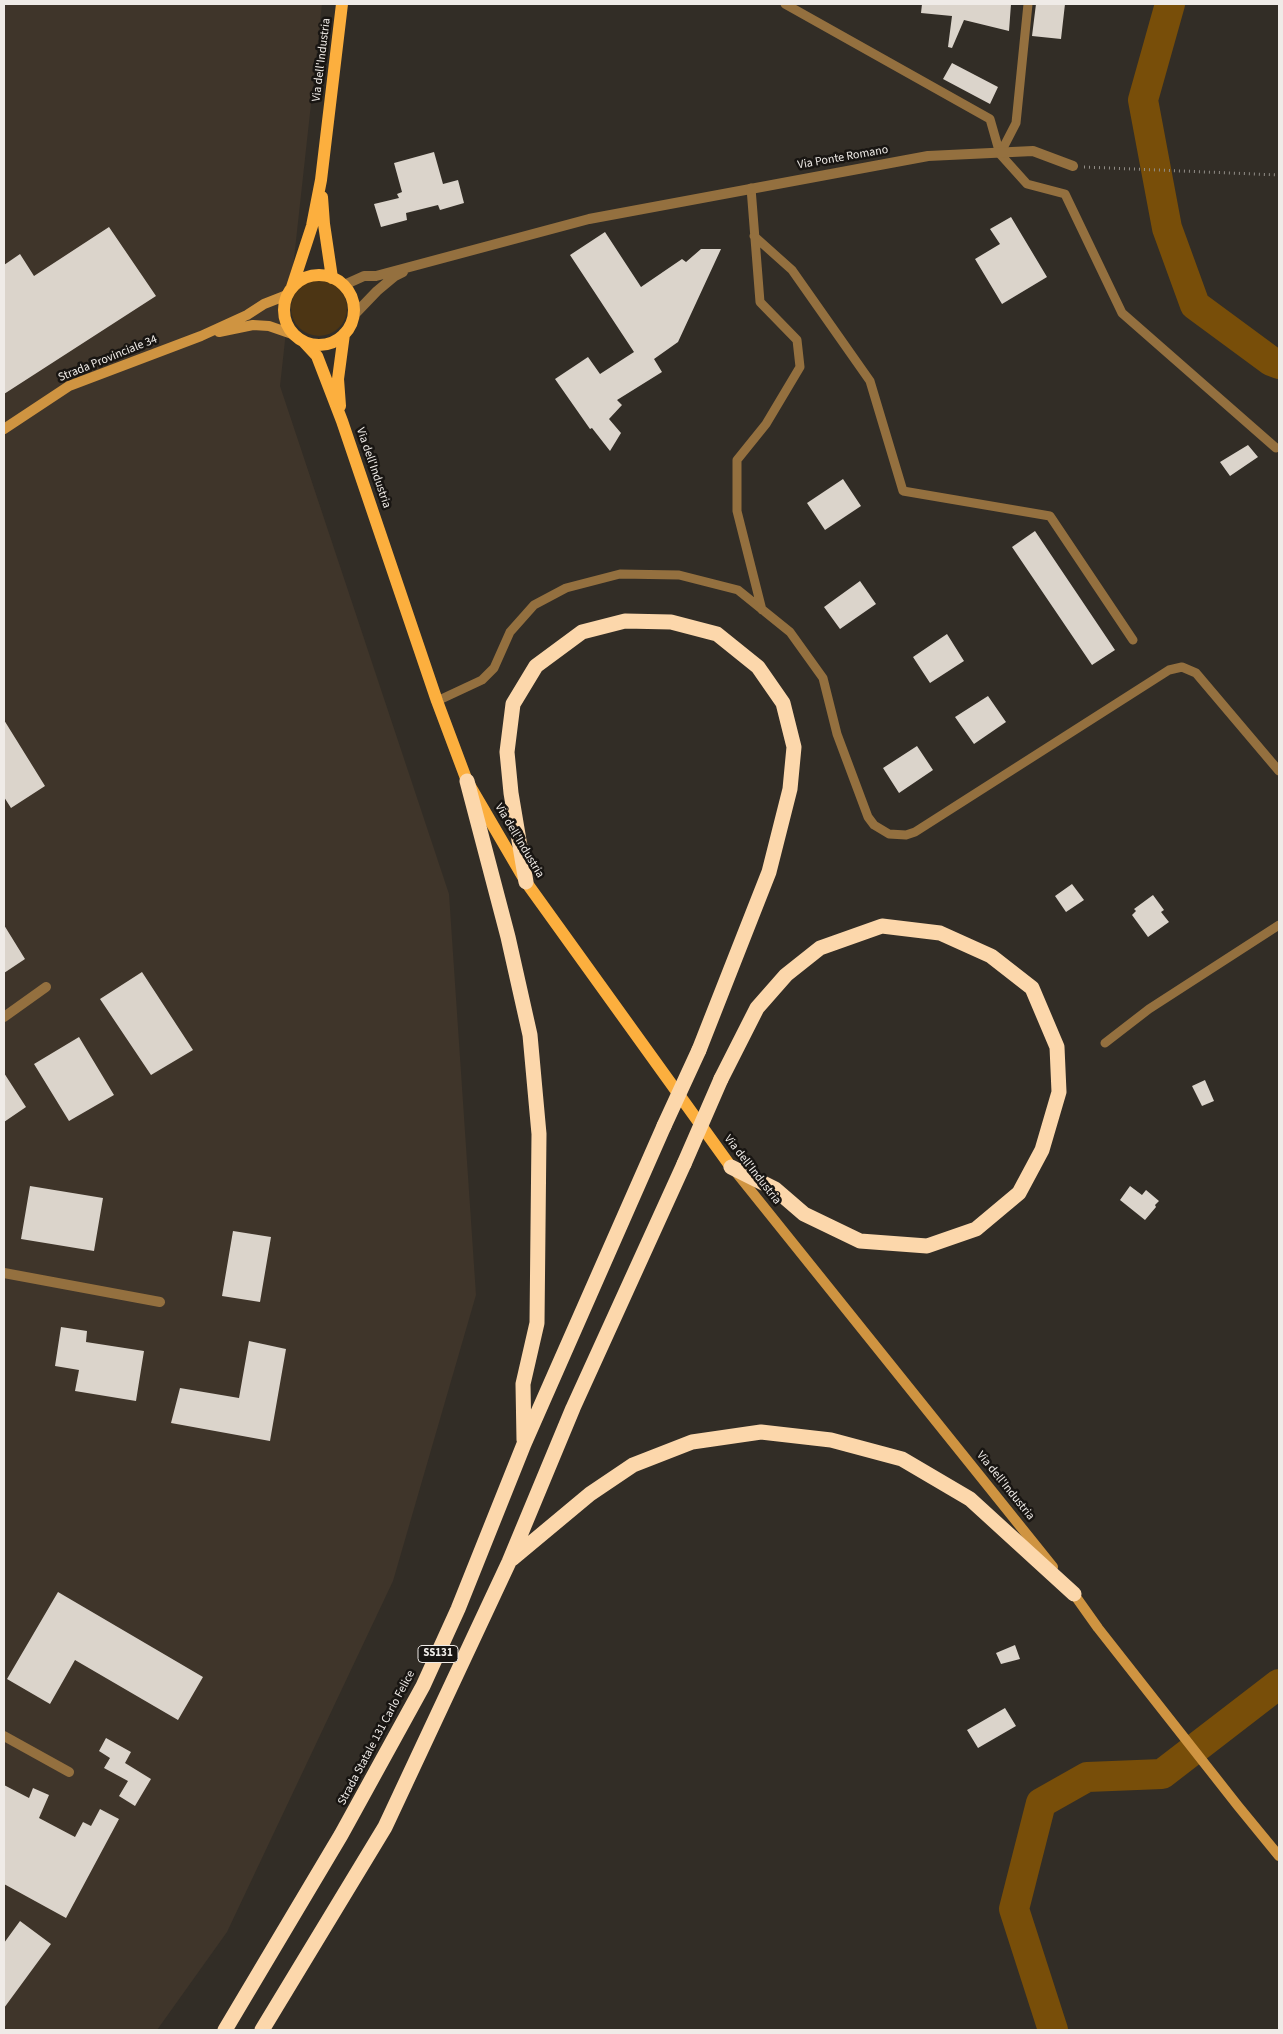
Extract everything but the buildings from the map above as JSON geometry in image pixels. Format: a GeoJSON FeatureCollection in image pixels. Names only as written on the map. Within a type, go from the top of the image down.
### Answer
{"type":"FeatureCollection","features":[{"type":"Feature","properties":{"kind":"highway","name":"Strada Statale 131 Carlo Felice"},"geometry":{"type":"LineString","coordinates":[[225,2030],[341,1835],[423,1686],[458,1609],[524,1444],[699,1050],[769,872],[790,788],[794,747],[783,703],[758,667],[717,634],[671,622],[625,621],[582,632],[536,666],[513,704],[507,752],[526,882]]}},
{"type":"Feature","properties":{"kind":"highway"},"geometry":{"type":"LineString","coordinates":[[467,781],[508,937],[530,1035],[539,1134],[537,1323],[523,1384],[524,1444]]}},
{"type":"Feature","properties":{"kind":"highway"},"geometry":{"type":"LineString","coordinates":[[509,1562],[573,1408],[721,1079],[757,1008],[786,975],[820,948],[882,926],[940,933],[991,956],[1032,988],[1057,1047],[1059,1092],[1042,1150],[1019,1193],[976,1229],[927,1246],[860,1241],[804,1214],[775,1189],[731,1167]]}},
{"type":"Feature","properties":{"kind":"highway"},"geometry":{"type":"LineString","coordinates":[[509,1562],[590,1494],[634,1465],[692,1442],[761,1432],[831,1440],[902,1459],[970,1499],[1074,1594]]}},
{"type":"Feature","properties":{"kind":"highway","name":"SS131"},"geometry":{"type":"LineString","coordinates":[[262,2030],[385,1827],[509,1562]]}},
{"type":"Feature","properties":{"kind":"main road","name":"Via dell'Industria"},"geometry":{"type":"LineString","coordinates":[[290,291],[312,226],[321,180],[342,4]]}},
{"type":"Feature","properties":{"kind":"main road","name":"Via dell'Industria"},"geometry":{"type":"LineString","coordinates":[[321,180],[324,224],[332,278]]}},
{"type":"Feature","properties":{"kind":"main road"},"geometry":{"type":"LineString","coordinates":[[315,275],[332,278],[344,286],[352,300],[353,316],[344,334],[330,343],[321,345],[269,326],[253,325],[201,336],[247,315],[290,291],[307,277],[315,275]]}},
{"type":"Feature","properties":{"kind":"main road"},"geometry":{"type":"LineString","coordinates":[[290,291],[284,312],[289,329],[300,338]]}},
{"type":"Feature","properties":{"kind":"main road","name":"Via dell'Industria"},"geometry":{"type":"LineString","coordinates":[[342,421],[338,379],[344,334]]}},
{"type":"Feature","properties":{"kind":"main road","name":"Strada Provinciale 34"},"geometry":{"type":"LineString","coordinates":[[4,429],[69,386],[201,336]]}},
{"type":"Feature","properties":{"kind":"main road","name":"Via dell'Industria"},"geometry":{"type":"LineString","coordinates":[[300,338],[317,356],[342,421],[467,781],[526,882],[731,1167],[1074,1594],[1098,1628],[1279,1856]]}},
{"type":"Feature","properties":{"kind":"street","name":"Via Ponte Romano"},"geometry":{"type":"LineString","coordinates":[[344,286],[364,276],[376,276],[589,219],[928,156],[1032,151],[1073,166]]}},
{"type":"Feature","properties":{"kind":"street","name":"Via Ponte Romano"},"geometry":{"type":"LineString","coordinates":[[353,316],[395,276],[417,265]]}},
{"type":"Feature","properties":{"kind":"street"},"geometry":{"type":"LineString","coordinates":[[4,1017],[46,987]]}},
{"type":"Feature","properties":{"kind":"street"},"geometry":{"type":"LineString","coordinates":[[4,1273],[160,1302]]}},
{"type":"Feature","properties":{"kind":"street"},"geometry":{"type":"LineString","coordinates":[[4,1736],[69,1772]]}},
{"type":"Feature","properties":{"kind":"lane"},"geometry":{"type":"LineString","coordinates":[[785,4],[990,119],[1000,154],[1027,184],[1065,194],[1122,313],[1276,448]]}},
{"type":"Feature","properties":{"kind":"lane"},"geometry":{"type":"LineString","coordinates":[[1000,154],[1016,123],[1028,4]]}},
{"type":"Feature","properties":{"kind":"lane"},"geometry":{"type":"LineString","coordinates":[[751,188],[760,302],[797,340],[800,367],[766,424],[737,460],[737,511],[762,610]]}},
{"type":"Feature","properties":{"kind":"lane"},"geometry":{"type":"LineString","coordinates":[[754,236],[792,270],[870,381],[903,491],[1050,516],[1133,640]]}},
{"type":"Feature","properties":{"kind":"lane"},"geometry":{"type":"LineString","coordinates":[[438,702],[482,680],[494,668],[510,632],[534,606],[566,588],[620,574],[679,575],[738,590],[790,632],[823,678],[838,734],[868,818],[874,825],[889,834],[906,835],[915,832],[1169,670],[1182,666],[1196,673],[1279,771]]}},
{"type":"Feature","properties":{"kind":"lane"},"geometry":{"type":"LineString","coordinates":[[1104,1043],[1149,1009],[1279,925]]}},
{"type":"Feature","properties":{"kind":"path"},"geometry":{"type":"LineString","coordinates":[[1073,166],[1279,175]]}},
{"type":"Feature","properties":{"kind":"shaded area"},"geometry":{"type":"Polygon","coordinates":[[[4,4],[322,4],[280,386],[449,894],[476,1295],[393,1581],[227,1932],[157,2030],[4,2030],[4,4]]]}},
{"type":"Feature","properties":{"kind":"shaded area"},"geometry":{"type":"Polygon","coordinates":[[[314,280],[324,280],[339,288],[345,297],[347,308],[345,319],[339,328],[324,336],[314,336],[303,331],[296,324],[291,313],[291,303],[296,292],[303,285],[314,280]]]}},
{"type":"Feature","properties":{"kind":"waterway"},"geometry":{"type":"LineString","coordinates":[[1170,4],[1143,100],[1167,228],[1195,305],[1271,361],[1279,364]]}},
{"type":"Feature","properties":{"kind":"waterway"},"geometry":{"type":"LineString","coordinates":[[1053,2030],[1014,1909],[1041,1803],[1087,1777],[1162,1774],[1279,1684]]}}]}
